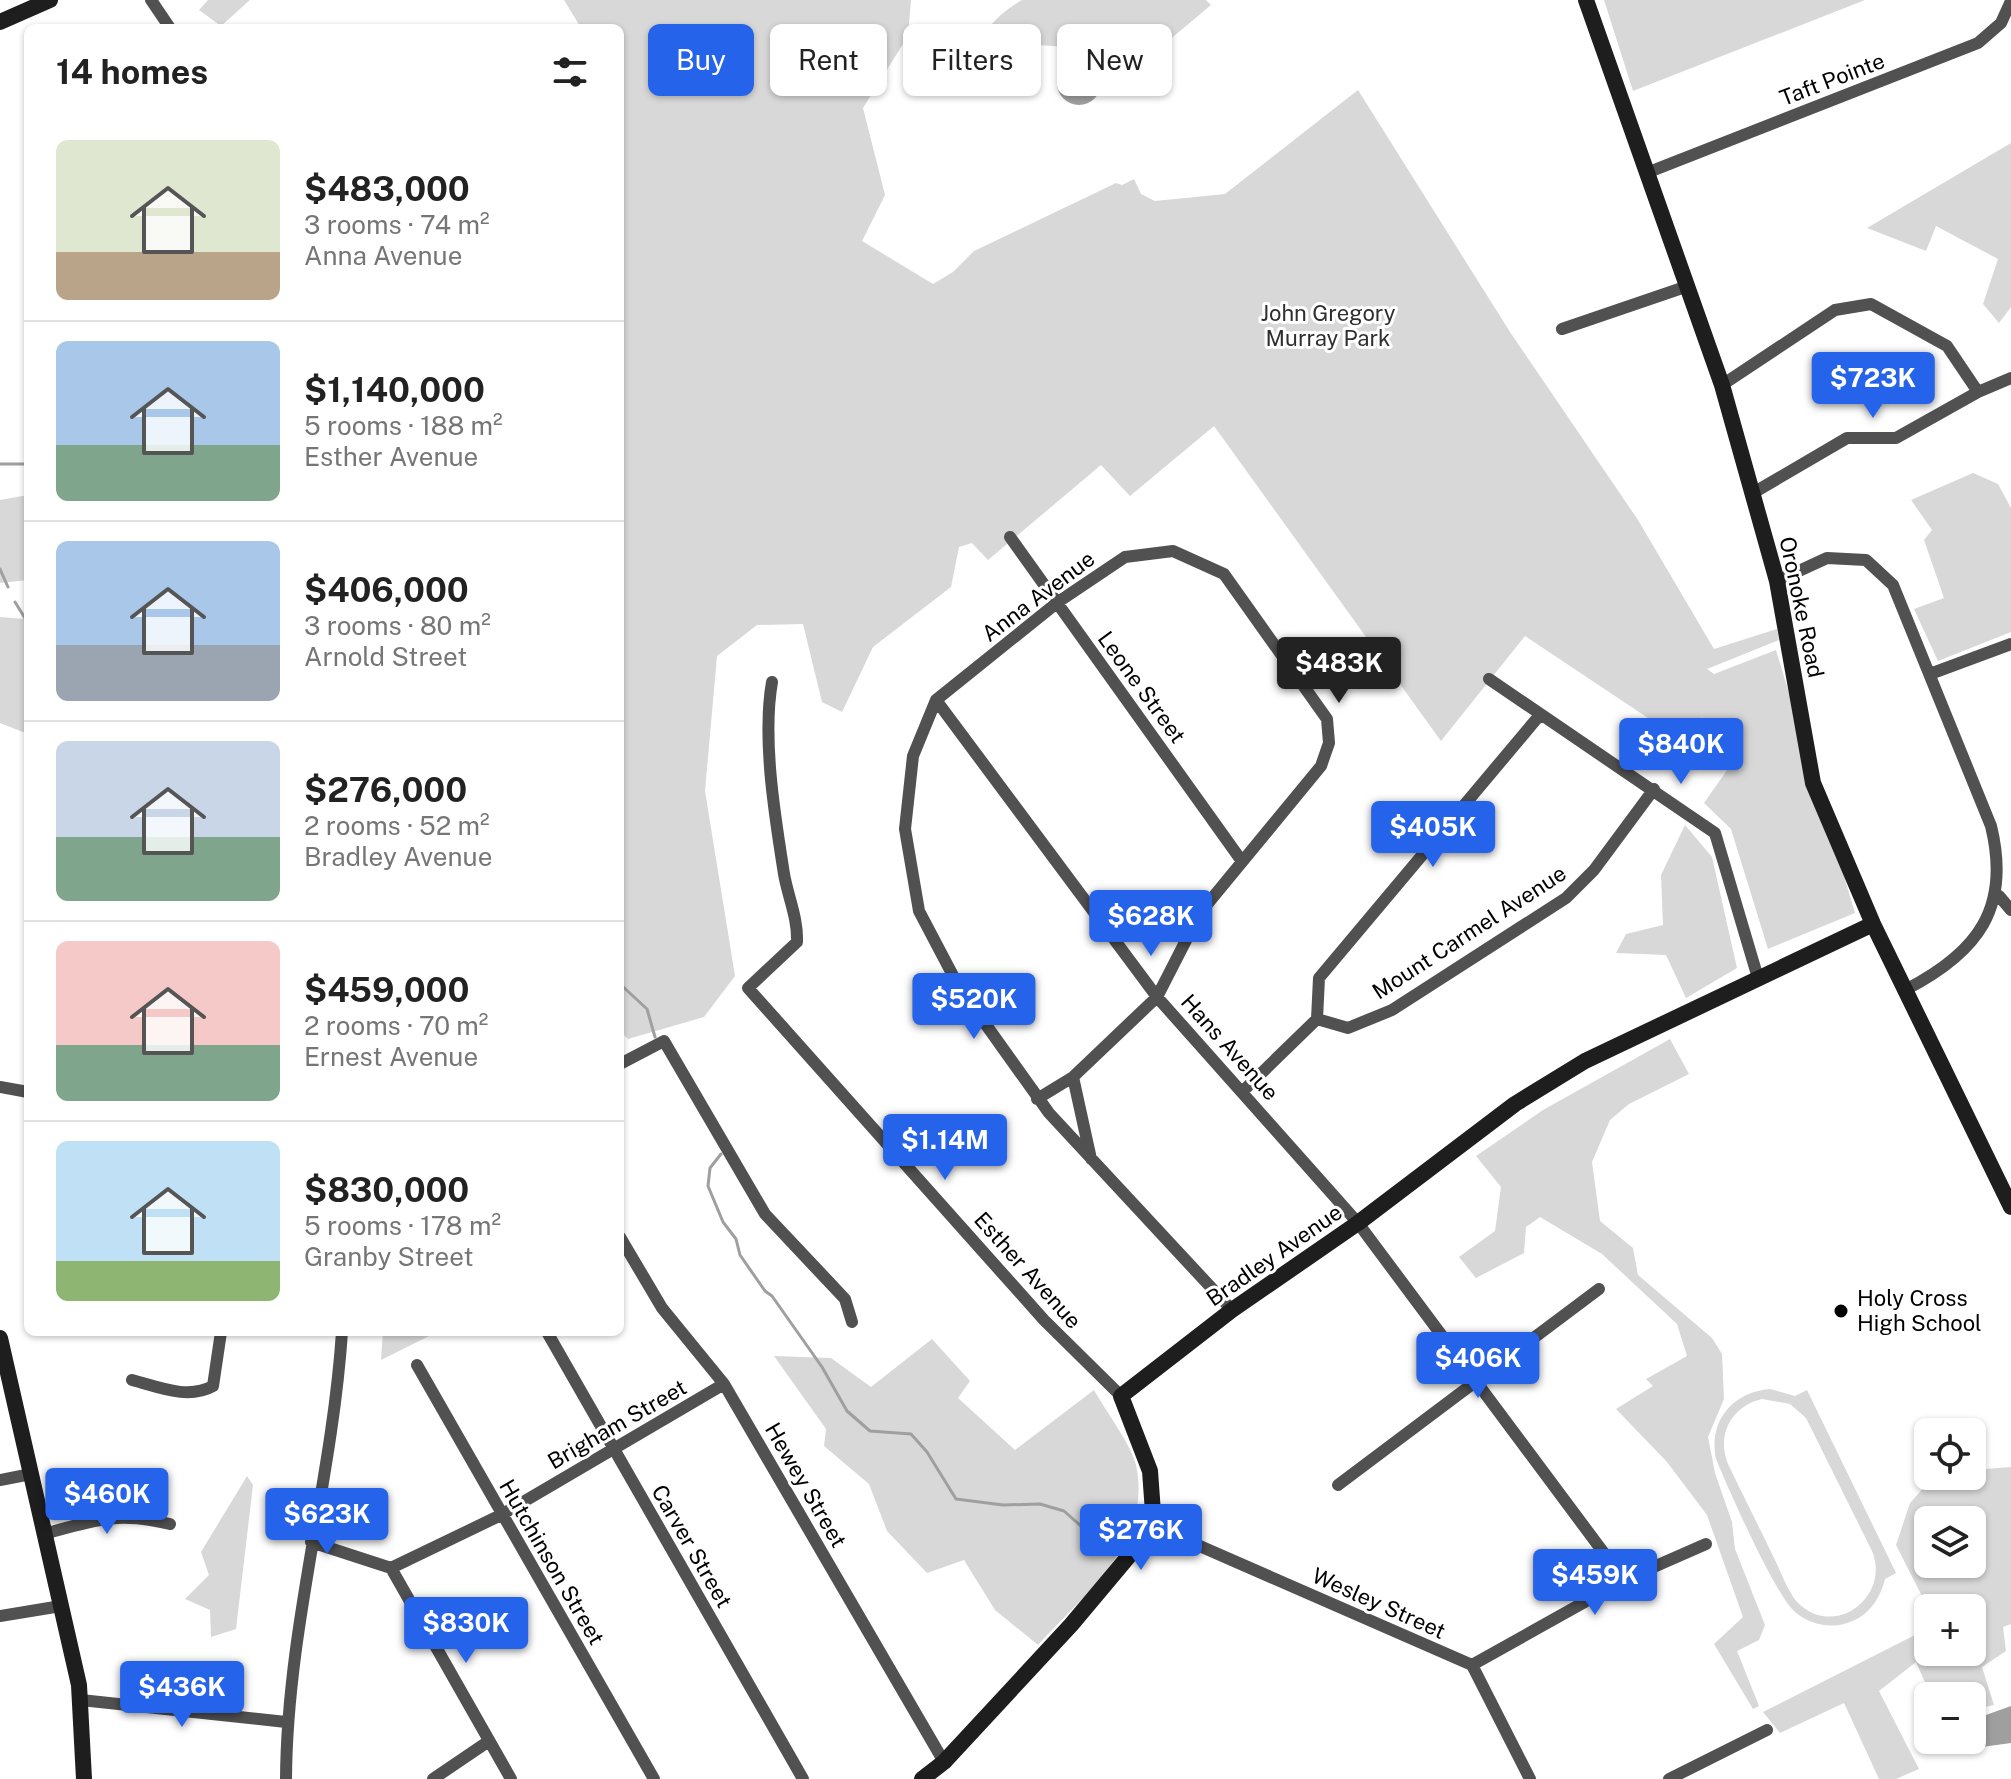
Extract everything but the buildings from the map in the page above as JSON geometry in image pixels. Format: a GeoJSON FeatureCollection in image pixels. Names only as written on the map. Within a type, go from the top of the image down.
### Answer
{"type":"FeatureCollection","features":[{"type":"Feature","properties":{"kind":"street"},"geometry":{"type":"LineString","coordinates":[[0,22],[50,0]]}},
{"type":"Feature","properties":{"kind":"street"},"geometry":{"type":"LineString","coordinates":[[151,0],[167,24]]}},
{"type":"Feature","properties":{"kind":"street","name":"Oronoke Road"},"geometry":{"type":"LineString","coordinates":[[1586,0],[1722,385],[1777,581],[1813,783],[1873,924],[2011,1207]]}},
{"type":"Feature","properties":{"kind":"street","name":"Taft Pointe"},"geometry":{"type":"LineString","coordinates":[[1649,172],[1978,43],[2001,23],[2011,1]]}},
{"type":"Feature","properties":{"kind":"street"},"geometry":{"type":"LineString","coordinates":[[1562,329],[1688,286]]}},
{"type":"Feature","properties":{"kind":"street"},"geometry":{"type":"LineString","coordinates":[[1722,385],[1835,310],[1871,304],[1947,346],[1978,392]]}},
{"type":"Feature","properties":{"kind":"street"},"geometry":{"type":"LineString","coordinates":[[1753,493],[1847,438],[1896,438],[1978,392],[2011,378]]}},
{"type":"Feature","properties":{"kind":"street","name":"Leone Street"},"geometry":{"type":"LineString","coordinates":[[1010,537],[1241,860]]}},
{"type":"Feature","properties":{"kind":"street","name":"Anna Avenue"},"geometry":{"type":"LineString","coordinates":[[1037,1099],[1073,1077],[1157,997],[1200,913],[1321,766],[1329,743],[1327,719],[1224,574],[1173,551],[1125,557],[1058,602],[936,700],[913,756],[905,829],[919,911],[959,987],[1037,1099],[1232,1310]]}},
{"type":"Feature","properties":{"kind":"street"},"geometry":{"type":"LineString","coordinates":[[1777,581],[1827,558],[1866,560],[1893,585],[2001,858],[1999,896],[1983,931],[1945,969],[1907,989]]}},
{"type":"Feature","properties":{"kind":"street"},"geometry":{"type":"LineString","coordinates":[[1930,674],[2011,644]]}},
{"type":"Feature","properties":{"kind":"street"},"geometry":{"type":"LineString","coordinates":[[1489,679],[1539,716],[1654,789],[1715,833],[1758,978]]}},
{"type":"Feature","properties":{"kind":"street","name":"Esther Avenue"},"geometry":{"type":"LineString","coordinates":[[772,682],[768,721],[781,852],[797,927],[796,945],[748,988],[1044,1320],[1121,1396]]}},
{"type":"Feature","properties":{"kind":"street","name":"Hans Avenue"},"geometry":{"type":"LineString","coordinates":[[936,700],[1157,997],[1244,1090],[1358,1223],[1477,1378],[1624,1580]]}},
{"type":"Feature","properties":{"kind":"street"},"geometry":{"type":"LineString","coordinates":[[1244,1090],[1317,1019],[1319,978],[1539,716]]}},
{"type":"Feature","properties":{"kind":"street","name":"Mount Carmel Avenue"},"geometry":{"type":"LineString","coordinates":[[1317,1019],[1348,1028],[1392,1010],[1566,898],[1594,870],[1654,789]]}},
{"type":"Feature","properties":{"kind":"street"},"geometry":{"type":"LineString","coordinates":[[1999,896],[2011,910]]}},
{"type":"Feature","properties":{"kind":"street","name":"Bradley Avenue"},"geometry":{"type":"LineString","coordinates":[[1121,1396],[1232,1310],[1358,1223],[1539,1089],[1585,1061],[1873,924]]}},
{"type":"Feature","properties":{"kind":"street"},"geometry":{"type":"LineString","coordinates":[[624,1062],[664,1041],[765,1214],[845,1299],[852,1322]]}},
{"type":"Feature","properties":{"kind":"street"},"geometry":{"type":"LineString","coordinates":[[1073,1077],[1091,1159]]}},
{"type":"Feature","properties":{"kind":"street"},"geometry":{"type":"LineString","coordinates":[[0,1087],[24,1091]]}},
{"type":"Feature","properties":{"kind":"street","name":"Hewey Street"},"geometry":{"type":"LineString","coordinates":[[624,1244],[662,1308],[724,1384],[944,1762]]}},
{"type":"Feature","properties":{"kind":"street"},"geometry":{"type":"LineString","coordinates":[[1338,1485],[1599,1289]]}},
{"type":"Feature","properties":{"kind":"street"},"geometry":{"type":"LineString","coordinates":[[132,1380],[188,1394],[201,1393],[213,1386],[220,1336]]}},
{"type":"Feature","properties":{"kind":"street"},"geometry":{"type":"LineString","coordinates":[[286,1779],[286,1722],[311,1542],[339,1381],[342,1336]]}},
{"type":"Feature","properties":{"kind":"street","name":"Carver Street"},"geometry":{"type":"LineString","coordinates":[[549,1336],[803,1779]]}},
{"type":"Feature","properties":{"kind":"street"},"geometry":{"type":"LineString","coordinates":[[1,1346],[81,1700],[84,1779]]}},
{"type":"Feature","properties":{"kind":"street","name":"Hutchinson Street"},"geometry":{"type":"LineString","coordinates":[[417,1365],[654,1779]]}},
{"type":"Feature","properties":{"kind":"street","name":"Brigham Street"},"geometry":{"type":"LineString","coordinates":[[391,1568],[501,1515],[724,1384]]}},
{"type":"Feature","properties":{"kind":"street"},"geometry":{"type":"LineString","coordinates":[[923,1779],[944,1762],[1071,1625],[1154,1526],[1150,1471],[1121,1396]]}},
{"type":"Feature","properties":{"kind":"street"},"geometry":{"type":"LineString","coordinates":[[0,1480],[31,1474]]}},
{"type":"Feature","properties":{"kind":"street"},"geometry":{"type":"LineString","coordinates":[[44,1534],[135,1515],[170,1524]]}},
{"type":"Feature","properties":{"kind":"street","name":"Wesley Street"},"geometry":{"type":"LineString","coordinates":[[1154,1526],[1472,1665]]}},
{"type":"Feature","properties":{"kind":"street"},"geometry":{"type":"LineString","coordinates":[[311,1542],[391,1568],[511,1779]]}},
{"type":"Feature","properties":{"kind":"street"},"geometry":{"type":"LineString","coordinates":[[1530,1779],[1472,1665],[1624,1580],[1706,1544]]}},
{"type":"Feature","properties":{"kind":"street"},"geometry":{"type":"LineString","coordinates":[[0,1616],[61,1606]]}},
{"type":"Feature","properties":{"kind":"street"},"geometry":{"type":"LineString","coordinates":[[81,1700],[286,1722]]}},
{"type":"Feature","properties":{"kind":"street"},"geometry":{"type":"LineString","coordinates":[[1669,1779],[1767,1730]]}},
{"type":"Feature","properties":{"kind":"street"},"geometry":{"type":"LineString","coordinates":[[433,1779],[489,1741]]}},
{"type":"Feature","properties":{"kind":"green space"},"geometry":{"type":"Polygon","coordinates":[[[208,0],[250,0],[223,24],[218,24],[199,10],[208,0]]]}},
{"type":"Feature","properties":{"kind":"green space","name":"John Gregory Murray Park"},"geometry":{"type":"Polygon","coordinates":[[[564,0],[911,0],[909,24],[903,24],[903,44],[887,70],[887,24],[770,24],[770,96],[870,96],[863,108],[885,195],[862,241],[933,284],[953,272],[974,251],[1116,183],[1122,185],[1134,179],[1141,194],[1155,201],[1225,194],[1358,90],[1510,332],[1638,520],[1714,649],[1777,629],[1779,640],[1707,669],[1714,674],[1776,650],[1855,913],[1768,949],[1731,829],[1704,803],[1730,766],[1721,730],[1701,717],[1714,741],[1693,748],[1525,636],[1441,741],[1214,426],[1130,496],[1101,465],[988,560],[972,543],[959,547],[951,587],[873,647],[842,712],[822,702],[803,624],[757,625],[717,656],[705,791],[735,976],[704,1017],[628,1039],[624,1035],[624,24],[579,24],[564,0]]]}},
{"type":"Feature","properties":{"kind":"green space"},"geometry":{"type":"Polygon","coordinates":[[[1022,0],[1206,0],[1211,5],[1172,38],[1172,24],[1057,24],[1057,46],[1041,45],[1041,24],[992,24],[1022,0]]]}},
{"type":"Feature","properties":{"kind":"green space"},"geometry":{"type":"Polygon","coordinates":[[[1604,0],[1865,0],[1633,91],[1604,0]]]}},
{"type":"Feature","properties":{"kind":"green space"},"geometry":{"type":"Polygon","coordinates":[[[2011,143],[2011,307],[1999,323],[1983,304],[1998,259],[1936,226],[1926,251],[1867,228],[2011,143]]]}},
{"type":"Feature","properties":{"kind":"green space"},"geometry":{"type":"Polygon","coordinates":[[[1973,473],[1998,484],[2011,508],[2011,632],[1938,661],[1914,609],[1944,598],[1924,540],[1932,530],[1911,500],[1973,473]]]}},
{"type":"Feature","properties":{"kind":"green space"},"geometry":{"type":"Polygon","coordinates":[[[24,496],[24,580],[0,583],[0,500],[24,496]]]}},
{"type":"Feature","properties":{"kind":"green space"},"geometry":{"type":"Polygon","coordinates":[[[0,617],[24,619],[24,732],[0,723],[0,617]]]}},
{"type":"Feature","properties":{"kind":"green space"},"geometry":{"type":"Polygon","coordinates":[[[1685,825],[1712,857],[1737,968],[1686,998],[1666,955],[1616,953],[1626,934],[1663,925],[1661,875],[1685,825]]]}},
{"type":"Feature","properties":{"kind":"green space"},"geometry":{"type":"Polygon","coordinates":[[[1670,1039],[1689,1074],[1629,1104],[1610,1120],[1592,1162],[1600,1221],[1633,1248],[1638,1275],[1712,1338],[1722,1354],[1724,1399],[1708,1437],[1715,1473],[1732,1522],[1735,1549],[1765,1625],[1759,1640],[1737,1651],[1759,1706],[1753,1709],[1714,1644],[1743,1617],[1707,1515],[1667,1462],[1616,1409],[1653,1386],[1646,1379],[1687,1356],[1677,1324],[1602,1254],[1540,1217],[1526,1227],[1524,1253],[1476,1278],[1459,1257],[1495,1231],[1501,1187],[1476,1156],[1543,1110],[1670,1039]]]}},
{"type":"Feature","properties":{"kind":"green space"},"geometry":{"type":"Polygon","coordinates":[[[383,1336],[429,1336],[381,1360],[383,1336]]]}},
{"type":"Feature","properties":{"kind":"green space"},"geometry":{"type":"Polygon","coordinates":[[[932,1339],[970,1381],[958,1398],[1015,1450],[1094,1390],[1136,1465],[1139,1493],[1125,1542],[1094,1586],[1038,1645],[995,1610],[964,1560],[927,1573],[887,1531],[869,1484],[824,1446],[826,1429],[774,1356],[831,1358],[871,1387],[932,1339]]]}},
{"type":"Feature","properties":{"kind":"green space"},"geometry":{"type":"Polygon","coordinates":[[[1770,1389],[1795,1396],[1807,1390],[1896,1573],[1885,1579],[1872,1606],[1854,1620],[1840,1625],[1813,1622],[1795,1612],[1786,1602],[1764,1564],[1716,1459],[1714,1445],[1720,1421],[1734,1403],[1756,1391],[1770,1389]],[[1762,1399],[1742,1408],[1729,1423],[1724,1442],[1725,1453],[1793,1597],[1812,1613],[1827,1617],[1842,1615],[1856,1608],[1874,1584],[1876,1568],[1872,1551],[1806,1418],[1790,1404],[1762,1399]]]}},
{"type":"Feature","properties":{"kind":"green space"},"geometry":{"type":"Polygon","coordinates":[[[2011,1467],[2011,1624],[2003,1627],[2006,1651],[1986,1664],[1986,1594],[1921,1594],[1896,1545],[1910,1503],[1922,1490],[1986,1490],[1986,1469],[2011,1467]]]}},
{"type":"Feature","properties":{"kind":"green space"},"geometry":{"type":"Polygon","coordinates":[[[247,1476],[253,1485],[236,1629],[211,1637],[210,1610],[185,1599],[209,1575],[201,1552],[247,1476]]]}},
{"type":"Feature","properties":{"kind":"green space"},"geometry":{"type":"Polygon","coordinates":[[[1914,1636],[1914,1664],[1879,1691],[1919,1769],[1896,1779],[1879,1779],[1844,1703],[1780,1733],[1763,1712],[1914,1636]]]}},
{"type":"Feature","properties":{"kind":"green space"},"geometry":{"type":"Polygon","coordinates":[[[1918,1666],[1984,1666],[1994,1705],[1986,1707],[1986,1682],[1925,1682],[1918,1666]]]}},
{"type":"Feature","properties":{"kind":"shaded area"},"geometry":{"type":"Polygon","coordinates":[[[1061,96],[1097,96],[1088,104],[1079,105],[1061,96]]]}},
{"type":"Feature","properties":{"kind":"shaded area"},"geometry":{"type":"Polygon","coordinates":[[[2011,1706],[2011,1743],[1986,1746],[1986,1715],[2011,1706]]]}},
{"type":"Feature","properties":{"kind":"waterway"},"geometry":{"type":"LineString","coordinates":[[0,464],[24,464]]}},
{"type":"Feature","properties":{"kind":"waterway"},"geometry":{"type":"LineString","coordinates":[[0,569],[8,587]]}},
{"type":"Feature","properties":{"kind":"waterway"},"geometry":{"type":"LineString","coordinates":[[15,602],[24,617]]}},
{"type":"Feature","properties":{"kind":"waterway"},"geometry":{"type":"LineString","coordinates":[[624,988],[647,1009],[655,1037]]}},
{"type":"Feature","properties":{"kind":"waterway"},"geometry":{"type":"LineString","coordinates":[[721,1154],[710,1168],[708,1186],[723,1222],[736,1239],[740,1255],[822,1367],[847,1411],[870,1431],[911,1434],[927,1452],[956,1499],[1003,1505],[1040,1504],[1064,1511],[1090,1534]]}},
{"type":"Feature","properties":{"kind":"place","name":"Holy Cross High School"},"geometry":{"type":"Point","coordinates":[1841,1311]}}]}
